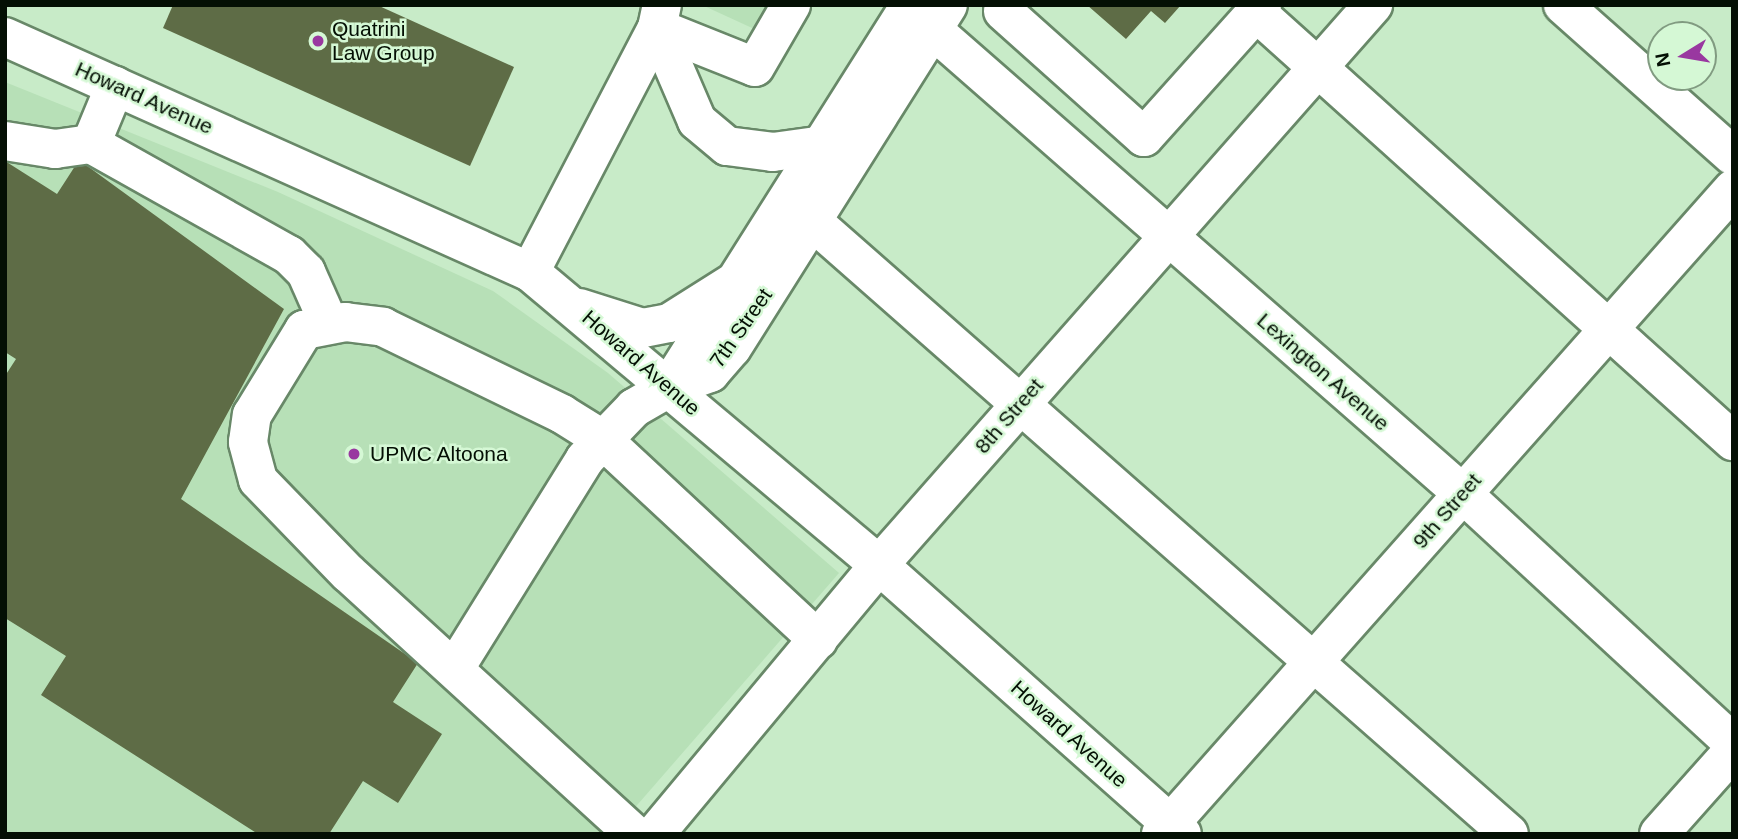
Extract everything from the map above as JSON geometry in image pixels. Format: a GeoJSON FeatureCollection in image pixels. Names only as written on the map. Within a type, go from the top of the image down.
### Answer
{"type":"FeatureCollection","features":[{"type":"Feature","properties":{"kind":"street"},"geometry":{"type":"LineString","coordinates":[[660,17],[755,67],[791,5]]}},
{"type":"Feature","properties":{"kind":"street","name":"8th Street"},"geometry":{"type":"LineString","coordinates":[[655,834],[879,565],[1166,236],[1373,5]]}},
{"type":"Feature","properties":{"kind":"street"},"geometry":{"type":"LineString","coordinates":[[1566,7],[1733,156]]}},
{"type":"Feature","properties":{"kind":"street"},"geometry":{"type":"LineString","coordinates":[[1003,10],[1144,137],[1259,9],[1318,68],[1733,441]]}},
{"type":"Feature","properties":{"kind":"street","name":"Lexington Avenue"},"geometry":{"type":"LineString","coordinates":[[925,12],[1047,130],[1462,493],[1733,743]]}},
{"type":"Feature","properties":{"kind":"street","name":"7th Street"},"geometry":{"type":"LineString","coordinates":[[668,388],[745,275],[824,145],[925,12]]}},
{"type":"Feature","properties":{"kind":"street","name":"7th Street"},"geometry":{"type":"LineString","coordinates":[[668,388],[710,373],[732,348],[813,221],[925,12]]}},
{"type":"Feature","properties":{"kind":"street"},"geometry":{"type":"LineString","coordinates":[[660,17],[696,121],[727,146],[773,152],[824,145]]}},
{"type":"Feature","properties":{"kind":"street"},"geometry":{"type":"LineString","coordinates":[[530,272],[660,17]]}},
{"type":"Feature","properties":{"kind":"street","name":"Howard Avenue"},"geometry":{"type":"LineString","coordinates":[[5,37],[530,272],[579,308],[668,388],[879,565],[1171,830]]}},
{"type":"Feature","properties":{"kind":"street"},"geometry":{"type":"LineString","coordinates":[[91,144],[115,86]]}},
{"type":"Feature","properties":{"kind":"street"},"geometry":{"type":"LineString","coordinates":[[1047,130],[1088,87]]}},
{"type":"Feature","properties":{"kind":"street"},"geometry":{"type":"LineString","coordinates":[[5,141],[55,149],[91,144],[289,255],[306,272],[329,324]]}},
{"type":"Feature","properties":{"kind":"street","name":"9th Street"},"geometry":{"type":"LineString","coordinates":[[1171,830],[1462,493],[1733,189]]}},
{"type":"Feature","properties":{"kind":"street"},"geometry":{"type":"LineString","coordinates":[[813,221],[1509,834]]}},
{"type":"Feature","properties":{"kind":"street"},"geometry":{"type":"LineString","coordinates":[[579,308],[643,328],[669,323],[745,275]]}},
{"type":"Feature","properties":{"kind":"street"},"geometry":{"type":"LineString","coordinates":[[635,834],[271,498],[250,461],[252,415],[265,387],[304,330],[329,324],[383,327],[445,353],[601,439],[818,640]]}},
{"type":"Feature","properties":{"kind":"street"},"geometry":{"type":"LineString","coordinates":[[455,668],[601,439],[634,408],[668,388]]}},
{"type":"Feature","properties":{"kind":"street"},"geometry":{"type":"LineString","coordinates":[[1659,834],[1733,751]]}},
{"type":"Feature","properties":{"kind":"shaded area"},"geometry":{"type":"Polygon","coordinates":[[[702,5],[776,5],[763,33],[702,5]]]}},
{"type":"Feature","properties":{"kind":"shaded area","name":"UPMC Altoona"},"geometry":{"type":"Polygon","coordinates":[[[5,82],[278,192],[493,291],[608,373],[839,573],[612,834],[5,834],[5,82]]]}},
{"type":"Feature","properties":{"kind":"building"},"geometry":{"type":"Polygon","coordinates":[[[173,5],[377,5],[514,67],[470,166],[163,28],[173,5]]]}},
{"type":"Feature","properties":{"kind":"building"},"geometry":{"type":"Polygon","coordinates":[[[1087,5],[1181,5],[1165,23],[1151,11],[1126,39],[1087,5]]]}},
{"type":"Feature","properties":{"kind":"building"},"geometry":{"type":"Polygon","coordinates":[[[79,160],[284,309],[181,499],[418,663],[393,702],[442,734],[398,803],[363,781],[329,834],[258,834],[41,695],[66,656],[5,618],[5,376],[16,359],[5,352],[5,161],[57,194],[79,160]]]}},
{"type":"Feature","properties":{"kind":"place","name":"Quatrini Law Group"},"geometry":{"type":"Point","coordinates":[318,41]}},
{"type":"Feature","properties":{"kind":"place","name":"UPMC Altoona"},"geometry":{"type":"Point","coordinates":[354,454]}}]}
